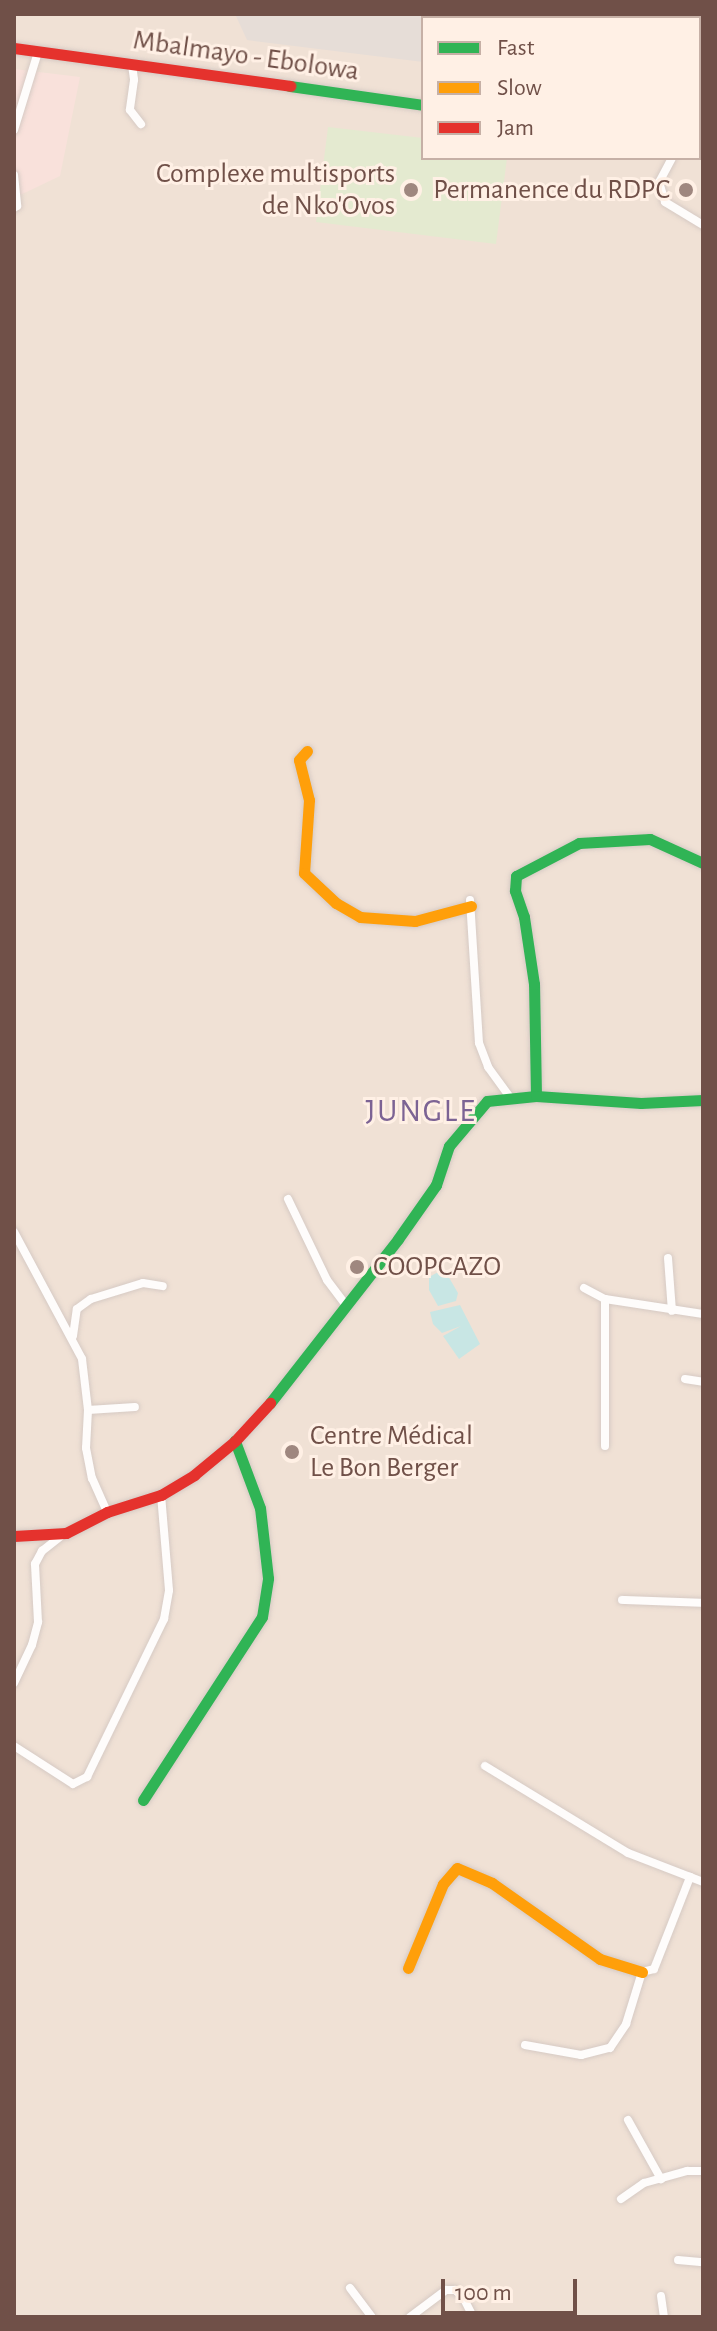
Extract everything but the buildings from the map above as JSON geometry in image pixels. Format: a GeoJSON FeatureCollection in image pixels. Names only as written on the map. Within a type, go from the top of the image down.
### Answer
{"type":"FeatureCollection","features":[{"type":"Feature","properties":{"kind":"main road","name":"Mbalmayo - Ebolowa"},"geometry":{"type":"LineString","coordinates":[[14,48],[421,105]]}},
{"type":"Feature","properties":{"kind":"main road"},"geometry":{"type":"LineString","coordinates":[[307,751],[299,760],[309,800],[304,873],[336,903],[360,917],[415,921],[470,903]]}},
{"type":"Feature","properties":{"kind":"main road"},"geometry":{"type":"LineString","coordinates":[[536,1096],[534,984],[524,917],[515,891],[516,876],[579,843],[650,839],[703,863]]}},
{"type":"Feature","properties":{"kind":"main road"},"geometry":{"type":"LineString","coordinates":[[14,1536],[66,1533],[107,1512],[161,1495],[194,1475],[235,1441],[283,1389],[436,1185],[449,1146],[487,1101],[536,1096],[641,1103],[703,1100]]}},
{"type":"Feature","properties":{"kind":"main road"},"geometry":{"type":"LineString","coordinates":[[143,1800],[243,1652],[262,1617],[268,1578],[260,1508],[235,1441]]}},
{"type":"Feature","properties":{"kind":"main road"},"geometry":{"type":"LineString","coordinates":[[408,1968],[443,1884],[457,1868],[492,1883],[600,1959],[642,1972]]}},
{"type":"Feature","properties":{"kind":"street"},"geometry":{"type":"LineString","coordinates":[[14,130],[38,52]]}},
{"type":"Feature","properties":{"kind":"street"},"geometry":{"type":"LineString","coordinates":[[132,65],[134,80],[130,110],[141,124]]}},
{"type":"Feature","properties":{"kind":"street"},"geometry":{"type":"LineString","coordinates":[[671,160],[659,182],[665,202],[703,225]]}},
{"type":"Feature","properties":{"kind":"street"},"geometry":{"type":"LineString","coordinates":[[14,175],[17,206],[14,208]]}},
{"type":"Feature","properties":{"kind":"street"},"geometry":{"type":"LineString","coordinates":[[470,903],[479,1043],[488,1067],[510,1097]]}},
{"type":"Feature","properties":{"kind":"street"},"geometry":{"type":"LineString","coordinates":[[288,1199],[327,1280],[346,1305]]}},
{"type":"Feature","properties":{"kind":"street"},"geometry":{"type":"LineString","coordinates":[[14,1232],[45,1293],[73,1336],[82,1359],[88,1410],[86,1448],[92,1478],[107,1512]]}},
{"type":"Feature","properties":{"kind":"street"},"geometry":{"type":"LineString","coordinates":[[668,1258],[672,1311]]}},
{"type":"Feature","properties":{"kind":"street"},"geometry":{"type":"LineString","coordinates":[[73,1336],[77,1309],[91,1299],[143,1283],[163,1286]]}},
{"type":"Feature","properties":{"kind":"street"},"geometry":{"type":"LineString","coordinates":[[584,1288],[605,1299],[703,1314]]}},
{"type":"Feature","properties":{"kind":"street"},"geometry":{"type":"LineString","coordinates":[[605,1299],[605,1446]]}},
{"type":"Feature","properties":{"kind":"street"},"geometry":{"type":"LineString","coordinates":[[685,1379],[703,1382]]}},
{"type":"Feature","properties":{"kind":"street"},"geometry":{"type":"LineString","coordinates":[[88,1410],[135,1407]]}},
{"type":"Feature","properties":{"kind":"street"},"geometry":{"type":"LineString","coordinates":[[14,1746],[73,1784],[87,1777],[164,1619],[169,1590],[161,1495]]}},
{"type":"Feature","properties":{"kind":"street"},"geometry":{"type":"LineString","coordinates":[[14,1683],[32,1645],[38,1622],[38,1557],[66,1533]]}},
{"type":"Feature","properties":{"kind":"street"},"geometry":{"type":"LineString","coordinates":[[622,1600],[703,1603]]}},
{"type":"Feature","properties":{"kind":"street"},"geometry":{"type":"LineString","coordinates":[[485,1766],[628,1853],[703,1882]]}},
{"type":"Feature","properties":{"kind":"street"},"geometry":{"type":"LineString","coordinates":[[525,2045],[581,2055],[610,2048],[626,2024],[642,1972],[654,1969],[690,1877]]}},
{"type":"Feature","properties":{"kind":"street"},"geometry":{"type":"LineString","coordinates":[[628,2120],[661,2179]]}},
{"type":"Feature","properties":{"kind":"street"},"geometry":{"type":"LineString","coordinates":[[621,2199],[644,2183],[703,2171]]}},
{"type":"Feature","properties":{"kind":"street"},"geometry":{"type":"LineString","coordinates":[[678,2260],[703,2262]]}},
{"type":"Feature","properties":{"kind":"street"},"geometry":{"type":"LineString","coordinates":[[350,2288],[372,2317]]}},
{"type":"Feature","properties":{"kind":"street"},"geometry":{"type":"LineString","coordinates":[[410,2317],[446,2290],[455,2290],[463,2297],[473,2317]]}},
{"type":"Feature","properties":{"kind":"street"},"geometry":{"type":"LineString","coordinates":[[661,2296],[664,2317]]}},
{"type":"Feature","properties":{"kind":"shaded area"},"geometry":{"type":"Polygon","coordinates":[[[14,14],[703,14],[703,2317],[14,2317],[14,14]]]}},
{"type":"Feature","properties":{"kind":"shaded area"},"geometry":{"type":"Polygon","coordinates":[[[235,14],[475,14],[421,16],[421,62],[247,40],[235,14]]]}},
{"type":"Feature","properties":{"kind":"shaded area"},"geometry":{"type":"Polygon","coordinates":[[[14,69],[80,77],[60,176],[14,198],[14,69]]]}},
{"type":"Feature","properties":{"kind":"green space"},"geometry":{"type":"Polygon","coordinates":[[[476,14],[684,14],[684,16],[476,14]]]}},
{"type":"Feature","properties":{"kind":"green space","name":"Complexe multisports de Nko'Ovos"},"geometry":{"type":"Polygon","coordinates":[[[328,127],[421,138],[421,160],[507,160],[496,244],[316,222],[328,127]]]}},
{"type":"Feature","properties":{"kind":"water"},"geometry":{"type":"Polygon","coordinates":[[[444,1269],[458,1293],[456,1301],[438,1306],[429,1290],[429,1277],[444,1269]]]}},
{"type":"Feature","properties":{"kind":"water"},"geometry":{"type":"Polygon","coordinates":[[[460,1305],[480,1344],[459,1359],[443,1336],[461,1326],[442,1333],[433,1324],[430,1312],[460,1305]]]}},
{"type":"Feature","properties":{"kind":"traffic: fast"},"geometry":{"type":"LineString","coordinates":[[290,86],[421,105]]}},
{"type":"Feature","properties":{"kind":"traffic: fast"},"geometry":{"type":"LineString","coordinates":[[536,1096],[534,984],[524,917],[515,891],[516,876],[579,843],[650,839],[703,863]]}},
{"type":"Feature","properties":{"kind":"traffic: fast"},"geometry":{"type":"LineString","coordinates":[[270,1403],[398,1239],[436,1185],[449,1146],[487,1101],[536,1096],[641,1103],[703,1100]]}},
{"type":"Feature","properties":{"kind":"traffic: fast"},"geometry":{"type":"LineString","coordinates":[[143,1800],[262,1617],[268,1578],[260,1508],[235,1441]]}},
{"type":"Feature","properties":{"kind":"traffic: slow"},"geometry":{"type":"LineString","coordinates":[[307,751],[299,760],[309,800],[304,873],[336,903],[360,917],[415,921],[471,906]]}},
{"type":"Feature","properties":{"kind":"traffic: slow"},"geometry":{"type":"LineString","coordinates":[[408,1968],[443,1884],[457,1868],[492,1883],[600,1959],[642,1972]]}},
{"type":"Feature","properties":{"kind":"traffic: jam"},"geometry":{"type":"LineString","coordinates":[[14,48],[290,86]]}},
{"type":"Feature","properties":{"kind":"traffic: jam"},"geometry":{"type":"LineString","coordinates":[[14,1536],[66,1533],[107,1512],[161,1495],[194,1475],[235,1441],[270,1403]]}},
{"type":"Feature","properties":{"kind":"place","name":"Complexe multisports de Nko'Ovos"},"geometry":{"type":"Point","coordinates":[411,190]}},
{"type":"Feature","properties":{"kind":"place","name":"Permanence du RDPC"},"geometry":{"type":"Point","coordinates":[686,190]}},
{"type":"Feature","properties":{"kind":"place","name":"COOPCAZO"},"geometry":{"type":"Point","coordinates":[357,1267]}},
{"type":"Feature","properties":{"kind":"place","name":"Centre Médical Le Bon Berger"},"geometry":{"type":"Point","coordinates":[292,1452]}},
{"type":"Feature","properties":{"kind":"district","name":"JUNGLE"},"geometry":{"type":"Point","coordinates":[421,1111]}}]}
